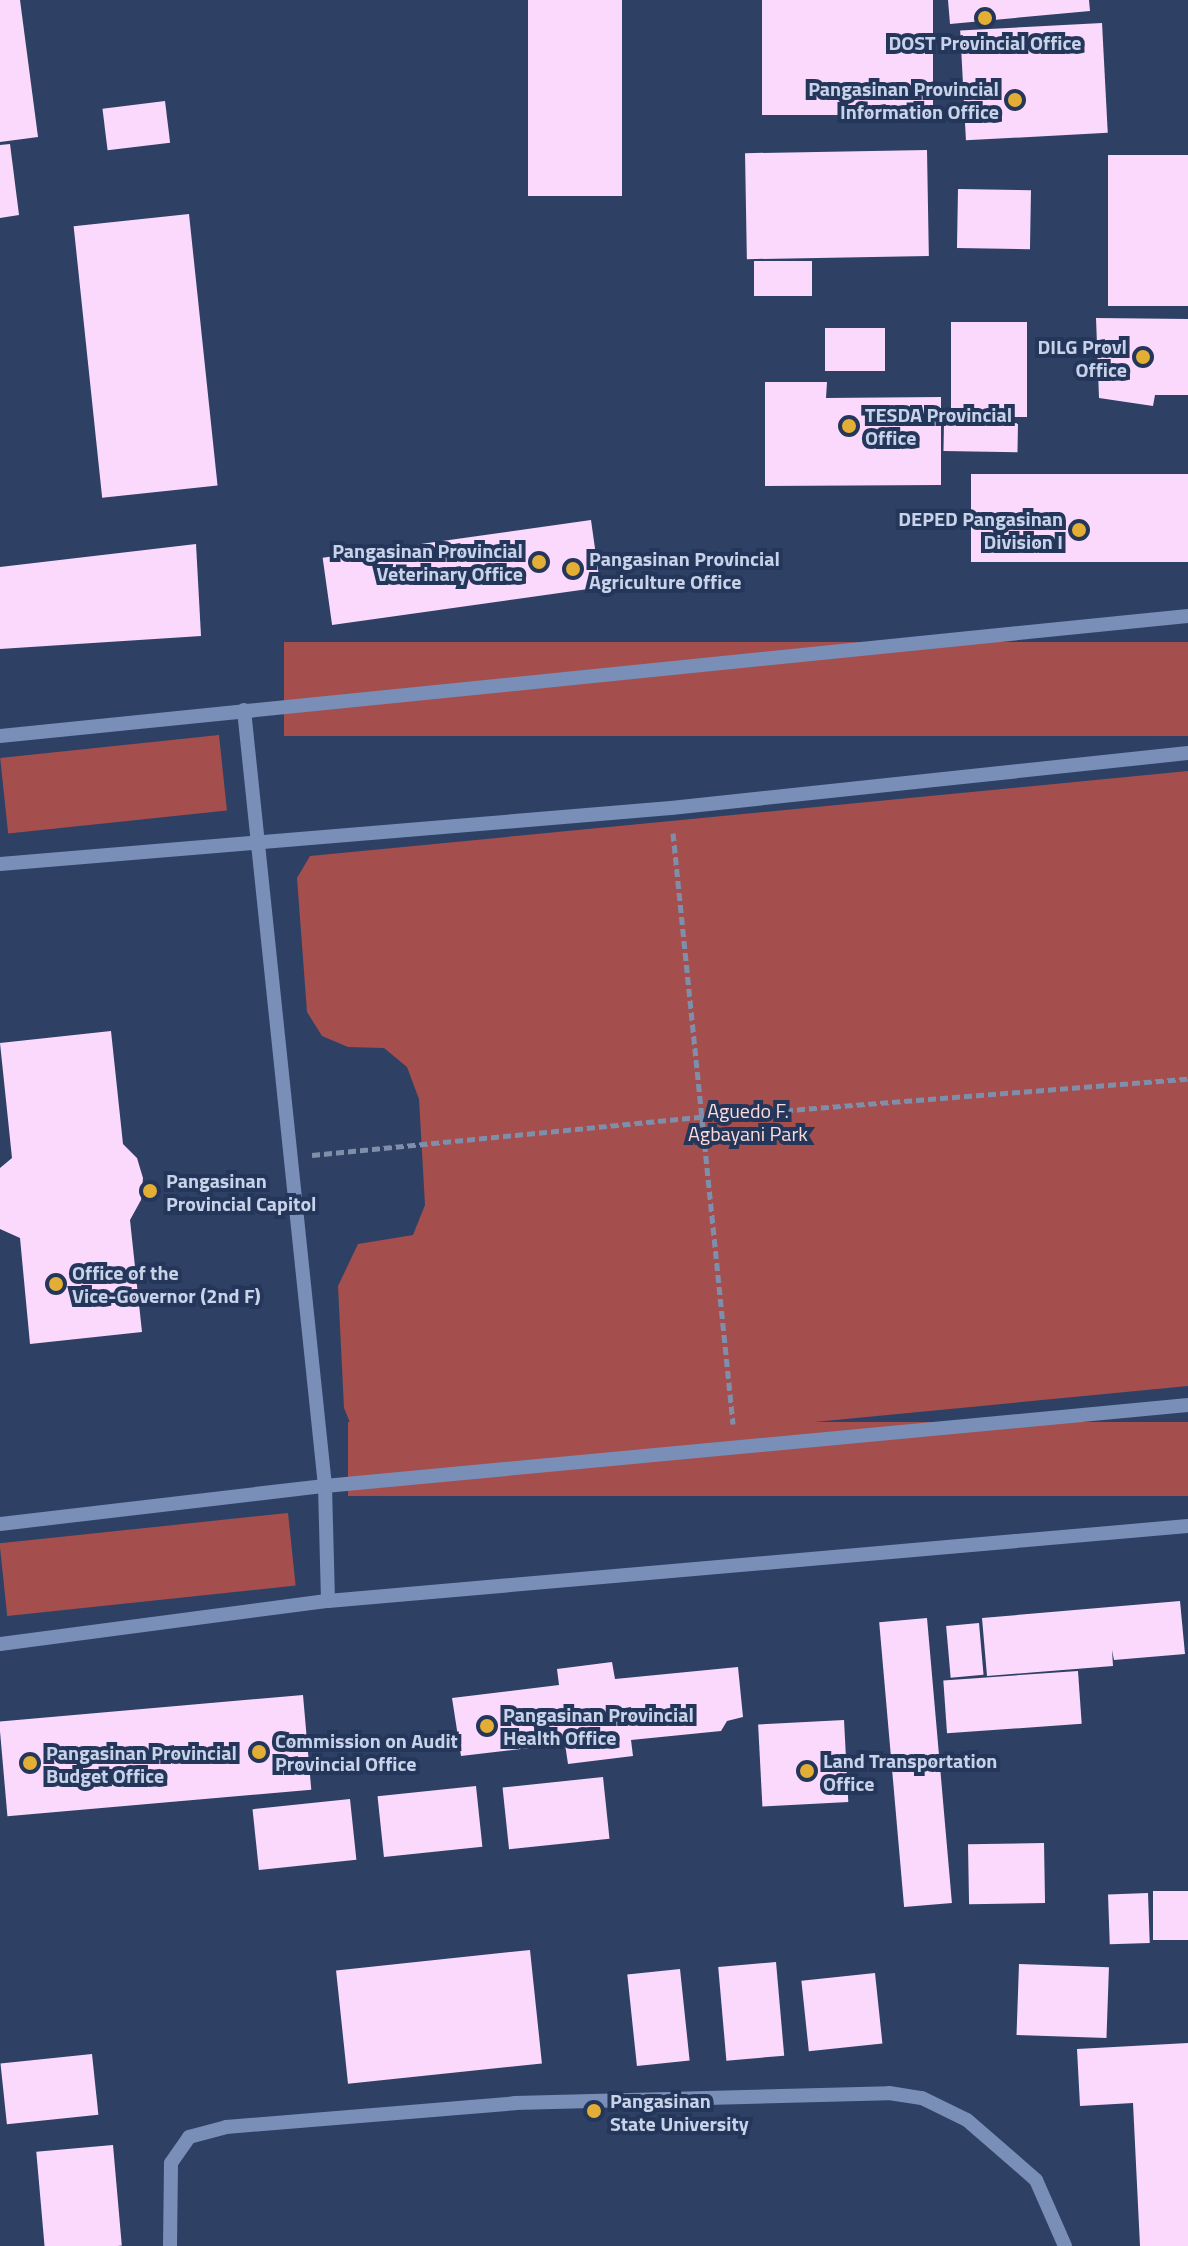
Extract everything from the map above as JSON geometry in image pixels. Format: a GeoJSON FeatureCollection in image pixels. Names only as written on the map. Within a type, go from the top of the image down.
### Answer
{"type":"FeatureCollection","features":[{"type":"Feature","properties":{"kind":"street"},"geometry":{"type":"LineString","coordinates":[[0,736],[1188,616]]}},
{"type":"Feature","properties":{"kind":"street"},"geometry":{"type":"LineString","coordinates":[[244,710],[261,840],[287,1157],[325,1486],[328,1601]]}},
{"type":"Feature","properties":{"kind":"street"},"geometry":{"type":"LineString","coordinates":[[0,864],[671,808],[1188,753]]}},
{"type":"Feature","properties":{"kind":"street"},"geometry":{"type":"LineString","coordinates":[[0,1524],[325,1486],[736,1450],[1188,1405]]}},
{"type":"Feature","properties":{"kind":"street"},"geometry":{"type":"LineString","coordinates":[[0,1644],[328,1601],[1188,1526]]}},
{"type":"Feature","properties":{"kind":"street"},"geometry":{"type":"LineString","coordinates":[[170,2246],[171,2163],[189,2137],[226,2127],[515,2103],[889,2093],[922,2098],[967,2120],[1036,2180],[1065,2246]]}},
{"type":"Feature","properties":{"kind":"path"},"geometry":{"type":"LineString","coordinates":[[671,808],[736,1450]]}},
{"type":"Feature","properties":{"kind":"path"},"geometry":{"type":"LineString","coordinates":[[287,1157],[701,1117],[1188,1079]]}},
{"type":"Feature","properties":{"kind":"green space"},"geometry":{"type":"Polygon","coordinates":[[[284,642],[1188,642],[1188,736],[284,736],[284,642]]]}},
{"type":"Feature","properties":{"kind":"green space"},"geometry":{"type":"Polygon","coordinates":[[[219,735],[227,811],[8,834],[0,758],[219,735]]]}},
{"type":"Feature","properties":{"kind":"green space","name":"Aguedo F. Agbayani Park"},"geometry":{"type":"Polygon","coordinates":[[[1188,771],[1188,1386],[389,1463],[361,1449],[344,1408],[338,1286],[358,1244],[413,1235],[425,1205],[419,1099],[407,1067],[384,1048],[348,1047],[322,1036],[307,1012],[297,878],[310,856],[1188,771]]]}},
{"type":"Feature","properties":{"kind":"green space"},"geometry":{"type":"Polygon","coordinates":[[[348,1422],[1188,1422],[1188,1496],[348,1496],[348,1422]]]}},
{"type":"Feature","properties":{"kind":"green space"},"geometry":{"type":"Polygon","coordinates":[[[288,1513],[296,1586],[7,1616],[0,1543],[288,1513]]]}},
{"type":"Feature","properties":{"kind":"building"},"geometry":{"type":"Polygon","coordinates":[[[0,0],[20,0],[38,137],[0,142],[0,0]]]}},
{"type":"Feature","properties":{"kind":"building"},"geometry":{"type":"Polygon","coordinates":[[[528,0],[622,0],[622,196],[528,196],[528,0]]]}},
{"type":"Feature","properties":{"kind":"building"},"geometry":{"type":"Polygon","coordinates":[[[762,0],[933,0],[933,115],[762,115],[762,0]]]}},
{"type":"Feature","properties":{"kind":"building","name":"DOST Provincial Office"},"geometry":{"type":"Polygon","coordinates":[[[948,0],[1089,0],[1090,11],[950,24],[948,0]]]}},
{"type":"Feature","properties":{"kind":"building"},"geometry":{"type":"Polygon","coordinates":[[[1102,23],[1108,133],[966,140],[960,30],[1102,23]]]}},
{"type":"Feature","properties":{"kind":"building"},"geometry":{"type":"Polygon","coordinates":[[[165,101],[170,143],[108,150],[102,109],[165,101]]]}},
{"type":"Feature","properties":{"kind":"building"},"geometry":{"type":"Polygon","coordinates":[[[10,144],[19,215],[0,218],[0,145],[10,144]]]}},
{"type":"Feature","properties":{"kind":"building"},"geometry":{"type":"Polygon","coordinates":[[[927,150],[929,256],[747,259],[745,153],[927,150]]]}},
{"type":"Feature","properties":{"kind":"building"},"geometry":{"type":"Polygon","coordinates":[[[1108,155],[1188,155],[1188,306],[1108,306],[1108,155]]]}},
{"type":"Feature","properties":{"kind":"building"},"geometry":{"type":"Polygon","coordinates":[[[958,189],[1031,190],[1030,249],[957,248],[958,189]]]}},
{"type":"Feature","properties":{"kind":"building"},"geometry":{"type":"Polygon","coordinates":[[[189,214],[218,486],[102,498],[74,226],[189,214]]]}},
{"type":"Feature","properties":{"kind":"building"},"geometry":{"type":"Polygon","coordinates":[[[754,261],[812,261],[812,296],[754,296],[754,261]]]}},
{"type":"Feature","properties":{"kind":"building","name":"DILG Provl Office"},"geometry":{"type":"Polygon","coordinates":[[[1096,318],[1188,319],[1188,395],[1155,395],[1153,406],[1099,398],[1096,318]]]}},
{"type":"Feature","properties":{"kind":"building"},"geometry":{"type":"Polygon","coordinates":[[[951,322],[1027,322],[1027,417],[951,417],[951,322]]]}},
{"type":"Feature","properties":{"kind":"building"},"geometry":{"type":"Polygon","coordinates":[[[825,328],[885,328],[885,371],[825,371],[825,328]]]}},
{"type":"Feature","properties":{"kind":"building","name":"TESDA Provincial Office"},"geometry":{"type":"Polygon","coordinates":[[[765,382],[827,382],[826,398],[941,397],[941,485],[765,486],[765,382]]]}},
{"type":"Feature","properties":{"kind":"building"},"geometry":{"type":"Polygon","coordinates":[[[944,422],[1018,423],[1017,452],[943,451],[944,422]]]}},
{"type":"Feature","properties":{"kind":"building"},"geometry":{"type":"Polygon","coordinates":[[[971,474],[1188,474],[1188,562],[971,562],[971,474]]]}},
{"type":"Feature","properties":{"kind":"building"},"geometry":{"type":"Polygon","coordinates":[[[591,520],[600,587],[332,625],[323,558],[591,520]]]}},
{"type":"Feature","properties":{"kind":"building"},"geometry":{"type":"Polygon","coordinates":[[[196,544],[201,636],[0,649],[0,567],[196,544]]]}},
{"type":"Feature","properties":{"kind":"building","name":"Pangasinan Provincial Capitol"},"geometry":{"type":"Polygon","coordinates":[[[111,1031],[123,1144],[137,1158],[143,1178],[141,1200],[130,1220],[142,1332],[30,1344],[20,1238],[0,1229],[0,1168],[12,1158],[0,1043],[111,1031]]]}},
{"type":"Feature","properties":{"kind":"building"},"geometry":{"type":"Polygon","coordinates":[[[1180,1601],[1185,1654],[1114,1660],[1112,1650],[1113,1666],[987,1676],[982,1618],[1180,1601]]]}},
{"type":"Feature","properties":{"kind":"building"},"geometry":{"type":"Polygon","coordinates":[[[927,1618],[952,1903],[904,1907],[879,1622],[927,1618]]]}},
{"type":"Feature","properties":{"kind":"building"},"geometry":{"type":"Polygon","coordinates":[[[979,1623],[984,1675],[951,1678],[946,1626],[979,1623]]]}},
{"type":"Feature","properties":{"kind":"building"},"geometry":{"type":"Polygon","coordinates":[[[612,1662],[615,1679],[738,1667],[743,1717],[727,1721],[721,1731],[631,1740],[633,1756],[568,1764],[565,1744],[461,1756],[452,1698],[559,1685],[557,1669],[612,1662]]]}},
{"type":"Feature","properties":{"kind":"building"},"geometry":{"type":"Polygon","coordinates":[[[1078,1671],[1082,1724],[947,1733],[943,1680],[1078,1671]]]}},
{"type":"Feature","properties":{"kind":"building"},"geometry":{"type":"Polygon","coordinates":[[[303,1695],[311,1790],[7,1816],[0,1722],[303,1695]]]}},
{"type":"Feature","properties":{"kind":"building","name":"Land Transportation Office"},"geometry":{"type":"Polygon","coordinates":[[[844,1720],[848,1802],[762,1806],[758,1725],[844,1720]]]}},
{"type":"Feature","properties":{"kind":"building"},"geometry":{"type":"Polygon","coordinates":[[[603,1777],[609,1839],[509,1849],[503,1788],[603,1777]]]}},
{"type":"Feature","properties":{"kind":"building"},"geometry":{"type":"Polygon","coordinates":[[[476,1786],[482,1847],[384,1857],[378,1796],[476,1786]]]}},
{"type":"Feature","properties":{"kind":"building"},"geometry":{"type":"Polygon","coordinates":[[[350,1799],[356,1860],[259,1870],[253,1809],[350,1799]]]}},
{"type":"Feature","properties":{"kind":"building"},"geometry":{"type":"Polygon","coordinates":[[[1044,1843],[1045,1903],[969,1904],[968,1844],[1044,1843]]]}},
{"type":"Feature","properties":{"kind":"building"},"geometry":{"type":"Polygon","coordinates":[[[1153,1891],[1188,1891],[1188,1940],[1153,1940],[1153,1891]]]}},
{"type":"Feature","properties":{"kind":"building"},"geometry":{"type":"Polygon","coordinates":[[[1148,1893],[1150,1943],[1110,1944],[1108,1894],[1148,1893]]]}},
{"type":"Feature","properties":{"kind":"building"},"geometry":{"type":"Polygon","coordinates":[[[530,1950],[542,2063],[348,2084],[336,1970],[530,1950]]]}},
{"type":"Feature","properties":{"kind":"building"},"geometry":{"type":"Polygon","coordinates":[[[776,1962],[784,2056],[726,2061],[718,1967],[776,1962]]]}},
{"type":"Feature","properties":{"kind":"building"},"geometry":{"type":"Polygon","coordinates":[[[1019,1964],[1109,1967],[1106,2038],[1017,2035],[1019,1964]]]}},
{"type":"Feature","properties":{"kind":"building"},"geometry":{"type":"Polygon","coordinates":[[[680,1969],[690,2060],[637,2066],[627,1975],[680,1969]]]}},
{"type":"Feature","properties":{"kind":"building"},"geometry":{"type":"Polygon","coordinates":[[[875,1973],[882,2044],[809,2051],[801,1981],[875,1973]]]}},
{"type":"Feature","properties":{"kind":"building"},"geometry":{"type":"Polygon","coordinates":[[[1188,2043],[1188,2246],[1140,2246],[1133,2103],[1080,2106],[1077,2049],[1188,2043]]]}},
{"type":"Feature","properties":{"kind":"building"},"geometry":{"type":"Polygon","coordinates":[[[92,2054],[98,2115],[7,2124],[1,2064],[92,2054]]]}},
{"type":"Feature","properties":{"kind":"building"},"geometry":{"type":"Polygon","coordinates":[[[113,2145],[122,2246],[45,2246],[36,2152],[113,2145]]]}},
{"type":"Feature","properties":{"kind":"place","name":"DOST Provincial Office"},"geometry":{"type":"Point","coordinates":[985,18]}},
{"type":"Feature","properties":{"kind":"place","name":"Pangasinan Provincial Information Office"},"geometry":{"type":"Point","coordinates":[1015,100]}},
{"type":"Feature","properties":{"kind":"place","name":"DILG Provl Office"},"geometry":{"type":"Point","coordinates":[1143,357]}},
{"type":"Feature","properties":{"kind":"place","name":"TESDA Provincial Office"},"geometry":{"type":"Point","coordinates":[849,426]}},
{"type":"Feature","properties":{"kind":"place","name":"DEPED Pangasinan Division I"},"geometry":{"type":"Point","coordinates":[1079,530]}},
{"type":"Feature","properties":{"kind":"place","name":"Pangasinan Provincial Veterinary Office"},"geometry":{"type":"Point","coordinates":[539,562]}},
{"type":"Feature","properties":{"kind":"place","name":"Pangasinan Provincial Agriculture Office"},"geometry":{"type":"Point","coordinates":[573,569]}},
{"type":"Feature","properties":{"kind":"place","name":"Pangasinan Provincial Capitol"},"geometry":{"type":"Point","coordinates":[150,1191]}},
{"type":"Feature","properties":{"kind":"place","name":"Office of the Vice-Governor (2nd F)"},"geometry":{"type":"Point","coordinates":[56,1284]}},
{"type":"Feature","properties":{"kind":"place","name":"Pangasinan Provincial Health Office"},"geometry":{"type":"Point","coordinates":[487,1726]}},
{"type":"Feature","properties":{"kind":"place","name":"Commission on Audit Provincial Office"},"geometry":{"type":"Point","coordinates":[259,1752]}},
{"type":"Feature","properties":{"kind":"place","name":"Pangasinan Provincial Budget Office"},"geometry":{"type":"Point","coordinates":[30,1763]}},
{"type":"Feature","properties":{"kind":"place","name":"Land Transportation Office"},"geometry":{"type":"Point","coordinates":[807,1771]}},
{"type":"Feature","properties":{"kind":"place","name":"Pangasinan State University"},"geometry":{"type":"Point","coordinates":[594,2111]}}]}
